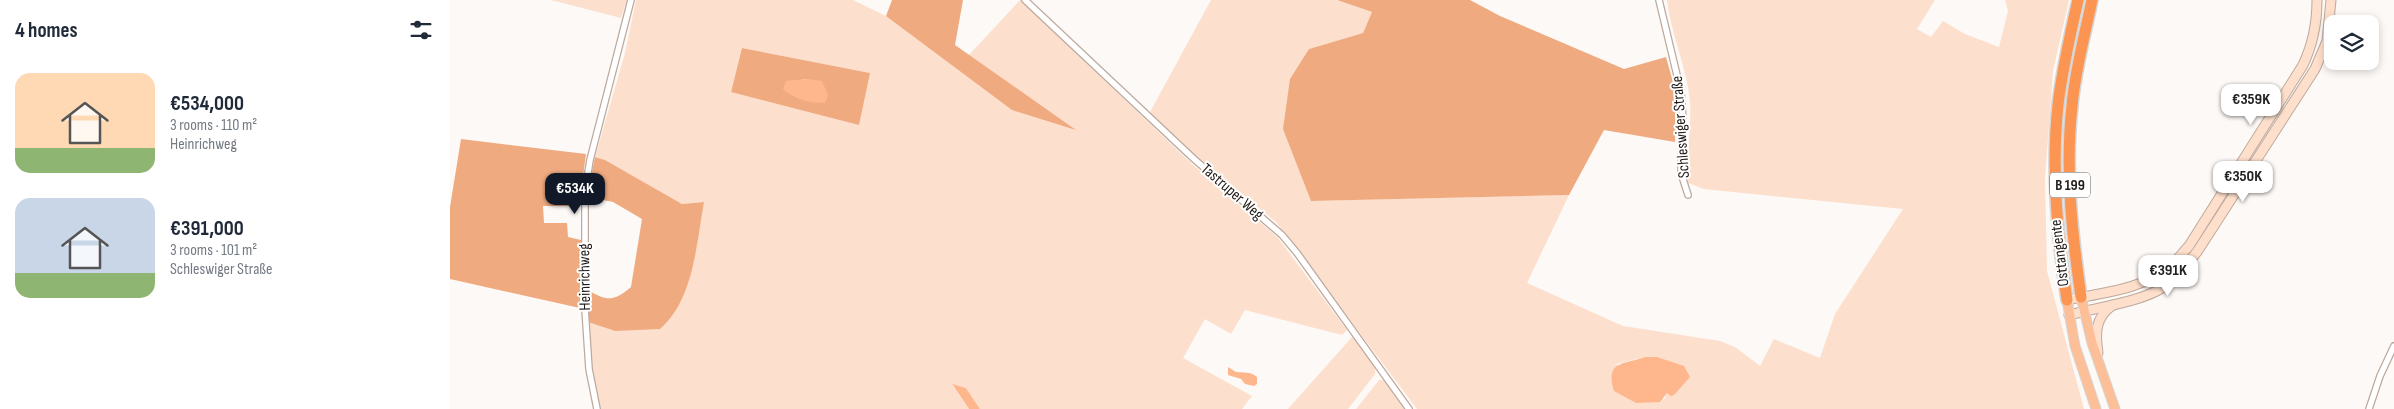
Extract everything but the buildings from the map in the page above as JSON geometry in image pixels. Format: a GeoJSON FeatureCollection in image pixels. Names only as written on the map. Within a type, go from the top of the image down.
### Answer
{"type":"FeatureCollection","features":[{"type":"Feature","properties":{"kind":"highway","name":"Osttangente"},"geometry":{"type":"LineString","coordinates":[[2067,300],[2057,213],[2056,141],[2063,68],[2078,0]]}},
{"type":"Feature","properties":{"kind":"highway","name":"Osttangente"},"geometry":{"type":"LineString","coordinates":[[2081,297],[2071,213],[2070,138],[2076,72],[2092,0]]}},
{"type":"Feature","properties":{"kind":"main road"},"geometry":{"type":"LineString","coordinates":[[2067,300],[2115,290],[2152,278],[2171,266],[2189,246],[2303,65],[2313,38],[2317,0]]}},
{"type":"Feature","properties":{"kind":"main road"},"geometry":{"type":"LineString","coordinates":[[2069,315],[2118,303],[2160,289],[2178,275],[2197,252],[2315,69],[2327,41],[2330,0]]}},
{"type":"Feature","properties":{"kind":"main road","name":"Osttangente"},"geometry":{"type":"LineString","coordinates":[[2081,297],[2102,375],[2115,409]]}},
{"type":"Feature","properties":{"kind":"main road","name":"Osttangente"},"geometry":{"type":"LineString","coordinates":[[2067,300],[2075,346],[2096,409]]}},
{"type":"Feature","properties":{"kind":"main road"},"geometry":{"type":"LineString","coordinates":[[2102,375],[2096,341],[2096,327],[2106,310],[2118,303]]}},
{"type":"Feature","properties":{"kind":"street","name":"Heinrichweg"},"geometry":{"type":"LineString","coordinates":[[597,409],[589,369],[585,309],[585,191],[590,160],[630,0]]}},
{"type":"Feature","properties":{"kind":"street","name":"Tastruper Weg"},"geometry":{"type":"LineString","coordinates":[[1025,0],[1194,159],[1282,235],[1297,253],[1409,409]]}},
{"type":"Feature","properties":{"kind":"street","name":"Schleswiger Straße"},"geometry":{"type":"LineString","coordinates":[[1659,0],[1681,92],[1683,120],[1681,173],[1688,195]]}},
{"type":"Feature","properties":{"kind":"street"},"geometry":{"type":"LineString","coordinates":[[2369,409],[2380,376],[2394,346]]}},
{"type":"Feature","properties":{"kind":"shaded area"},"geometry":{"type":"Polygon","coordinates":[[[551,0],[627,0],[621,18],[551,0]]]}},
{"type":"Feature","properties":{"kind":"shaded area"},"geometry":{"type":"Polygon","coordinates":[[[636,0],[853,0],[886,16],[1074,129],[968,56],[1020,0],[1192,164],[1278,238],[1347,330],[1342,335],[1245,310],[1231,334],[1205,319],[1183,358],[1252,396],[1242,409],[980,409],[966,388],[952,385],[969,409],[601,409],[595,389],[588,322],[615,331],[704,202],[682,204],[605,160],[595,157],[625,53],[636,0]],[[742,48],[731,92],[870,73],[742,48]]]}},
{"type":"Feature","properties":{"kind":"shaded area"},"geometry":{"type":"Polygon","coordinates":[[[892,0],[963,0],[955,45],[1076,130],[1012,110],[886,16],[892,0]]]}},
{"type":"Feature","properties":{"kind":"shaded area"},"geometry":{"type":"Polygon","coordinates":[[[1211,0],[1337,0],[1372,12],[1363,33],[1309,49],[1311,201],[1569,195],[1527,283],[1623,326],[1720,341],[1735,347],[1760,366],[1774,339],[1820,358],[1835,314],[1903,209],[1704,189],[1688,183],[1690,102],[1686,76],[1667,0],[1935,0],[1917,29],[1931,37],[1943,21],[1965,34],[1999,47],[2008,11],[2005,0],[2069,0],[2053,71],[2045,179],[2047,271],[2084,409],[1417,409],[1276,222],[1195,156],[1150,112],[1211,0]],[[1645,357],[1616,364],[1664,400],[1667,393],[1674,395],[1676,391],[1645,357]]]}},
{"type":"Feature","properties":{"kind":"shaded area"},"geometry":{"type":"Polygon","coordinates":[[[1337,0],[1470,0],[1500,16],[1624,69],[1666,57],[1676,93],[1675,142],[1604,130],[1569,195],[1311,201],[1283,129],[1290,79],[1309,49],[1363,33],[1372,12],[1337,0]]]}},
{"type":"Feature","properties":{"kind":"shaded area"},"geometry":{"type":"Polygon","coordinates":[[[742,48],[870,73],[859,125],[731,92],[742,48]],[[807,79],[794,81],[825,103],[807,79]]]}},
{"type":"Feature","properties":{"kind":"shaded area"},"geometry":{"type":"Polygon","coordinates":[[[807,79],[822,81],[828,95],[825,103],[803,100],[783,89],[786,81],[807,79]]]}},
{"type":"Feature","properties":{"kind":"shaded area"},"geometry":{"type":"Polygon","coordinates":[[[461,139],[586,154],[579,206],[543,206],[544,223],[567,223],[568,237],[581,240],[580,308],[450,279],[450,207],[461,139]]]}},
{"type":"Feature","properties":{"kind":"shaded area"},"geometry":{"type":"Polygon","coordinates":[[[595,157],[605,160],[682,204],[704,202],[696,253],[687,287],[671,317],[660,329],[615,331],[588,322],[588,290],[601,297],[611,298],[620,295],[631,287],[642,219],[613,202],[587,197],[595,157]]]}},
{"type":"Feature","properties":{"kind":"shaded area"},"geometry":{"type":"Polygon","coordinates":[[[1352,337],[1356,337],[1375,365],[1375,374],[1348,409],[1288,409],[1352,337]]]}},
{"type":"Feature","properties":{"kind":"shaded area"},"geometry":{"type":"Polygon","coordinates":[[[1645,357],[1657,357],[1684,366],[1690,377],[1674,395],[1671,396],[1667,393],[1660,402],[1636,403],[1614,391],[1612,374],[1614,369],[1623,363],[1645,357]]]}},
{"type":"Feature","properties":{"kind":"shaded area"},"geometry":{"type":"Polygon","coordinates":[[[1228,367],[1236,372],[1254,375],[1257,377],[1257,384],[1254,386],[1245,384],[1241,379],[1228,375],[1228,367]]]}},
{"type":"Feature","properties":{"kind":"shaded area"},"geometry":{"type":"Polygon","coordinates":[[[1379,380],[1385,380],[1404,409],[1356,409],[1379,380]]]}},
{"type":"Feature","properties":{"kind":"shaded area"},"geometry":{"type":"Polygon","coordinates":[[[952,384],[966,388],[980,409],[969,409],[952,384]]]}}]}
